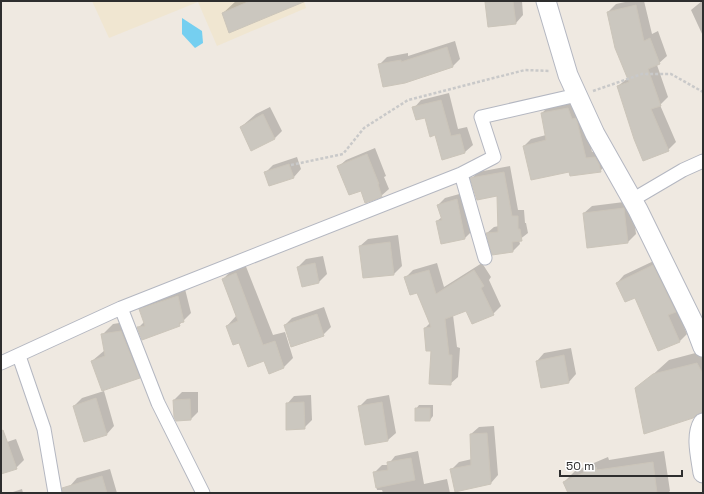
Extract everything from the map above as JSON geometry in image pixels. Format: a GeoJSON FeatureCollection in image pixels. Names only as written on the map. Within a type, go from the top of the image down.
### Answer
{"type":"FeatureCollection","features":[{"type":"Feature","properties":{"kind":"main road"},"geometry":{"type":"LineString","coordinates":[[546,1],[566,71],[577,96],[595,134],[632,200],[703,347]]}},
{"type":"Feature","properties":{"kind":"main road"},"geometry":{"type":"LineString","coordinates":[[703,423],[700,428],[700,442],[703,473]]}},
{"type":"Feature","properties":{"kind":"street"},"geometry":{"type":"LineString","coordinates":[[1,363],[121,308],[462,174],[494,157],[481,117],[577,96]]}},
{"type":"Feature","properties":{"kind":"street"},"geometry":{"type":"LineString","coordinates":[[632,200],[683,170],[703,161]]}},
{"type":"Feature","properties":{"kind":"street"},"geometry":{"type":"LineString","coordinates":[[462,174],[485,258]]}},
{"type":"Feature","properties":{"kind":"street"},"geometry":{"type":"LineString","coordinates":[[121,308],[158,403],[203,493]]}},
{"type":"Feature","properties":{"kind":"street"},"geometry":{"type":"LineString","coordinates":[[19,356],[44,429],[55,493]]}},
{"type":"Feature","properties":{"kind":"path"},"geometry":{"type":"LineString","coordinates":[[291,164],[343,154],[364,128],[408,100],[525,70],[566,71]]}},
{"type":"Feature","properties":{"kind":"path"},"geometry":{"type":"LineString","coordinates":[[577,96],[642,74],[671,74],[703,92]]}},
{"type":"Feature","properties":{"kind":"shaded area"},"geometry":{"type":"Polygon","coordinates":[[[92,1],[304,1],[306,8],[217,46],[198,2],[109,38],[92,1]]]}},
{"type":"Feature","properties":{"kind":"water"},"geometry":{"type":"Polygon","coordinates":[[[182,18],[202,31],[203,43],[195,48],[182,34],[182,18]]]}},
{"type":"Feature","properties":{"kind":"building"},"geometry":{"type":"Polygon","coordinates":[[[250,1],[306,1],[229,33],[222,13],[250,1]]]}},
{"type":"Feature","properties":{"kind":"building"},"geometry":{"type":"Polygon","coordinates":[[[513,1],[516,24],[488,27],[485,2],[513,1]]]}},
{"type":"Feature","properties":{"kind":"building"},"geometry":{"type":"Polygon","coordinates":[[[636,5],[644,41],[650,38],[660,64],[648,69],[661,106],[651,109],[669,151],[643,161],[634,139],[617,86],[629,82],[615,48],[607,12],[636,5]]]}},
{"type":"Feature","properties":{"kind":"building"},"geometry":{"type":"Polygon","coordinates":[[[447,47],[453,67],[405,83],[383,87],[378,64],[401,60],[401,62],[447,47]]]}},
{"type":"Feature","properties":{"kind":"building"},"geometry":{"type":"Polygon","coordinates":[[[441,100],[451,136],[460,134],[465,153],[442,160],[435,135],[430,137],[425,118],[416,120],[412,107],[441,100]]]}},
{"type":"Feature","properties":{"kind":"building"},"geometry":{"type":"Polygon","coordinates":[[[568,108],[572,119],[576,118],[586,158],[595,157],[601,172],[570,176],[569,172],[531,180],[523,146],[546,140],[541,113],[568,108]]]}},
{"type":"Feature","properties":{"kind":"building"},"geometry":{"type":"Polygon","coordinates":[[[263,114],[275,139],[251,151],[240,127],[263,114]]]}},
{"type":"Feature","properties":{"kind":"building"},"geometry":{"type":"Polygon","coordinates":[[[367,154],[379,184],[382,197],[365,203],[361,191],[349,195],[337,166],[367,154]]]}},
{"type":"Feature","properties":{"kind":"building"},"geometry":{"type":"Polygon","coordinates":[[[289,164],[294,178],[269,186],[264,172],[289,164]]]}},
{"type":"Feature","properties":{"kind":"building"},"geometry":{"type":"Polygon","coordinates":[[[504,172],[512,216],[518,216],[518,229],[520,229],[522,241],[512,242],[513,252],[492,255],[486,233],[498,232],[497,196],[477,200],[470,178],[504,172]]]}},
{"type":"Feature","properties":{"kind":"building"},"geometry":{"type":"Polygon","coordinates":[[[457,199],[465,239],[441,244],[436,221],[442,220],[437,205],[457,199]]]}},
{"type":"Feature","properties":{"kind":"building"},"geometry":{"type":"Polygon","coordinates":[[[624,208],[628,243],[587,248],[583,213],[624,208]]]}},
{"type":"Feature","properties":{"kind":"building"},"geometry":{"type":"Polygon","coordinates":[[[390,242],[394,275],[363,278],[359,246],[390,242]]]}},
{"type":"Feature","properties":{"kind":"building"},"geometry":{"type":"Polygon","coordinates":[[[315,263],[319,283],[302,287],[297,267],[315,263]]]}},
{"type":"Feature","properties":{"kind":"building"},"geometry":{"type":"Polygon","coordinates":[[[653,265],[676,312],[668,315],[680,342],[658,351],[635,298],[625,302],[616,283],[653,265]]]}},
{"type":"Feature","properties":{"kind":"building"},"geometry":{"type":"Polygon","coordinates":[[[429,270],[436,294],[474,270],[484,286],[481,288],[494,315],[472,324],[466,311],[445,319],[449,355],[452,355],[451,385],[429,384],[431,351],[426,351],[424,328],[431,327],[417,293],[410,295],[404,277],[429,270]]]}},
{"type":"Feature","properties":{"kind":"building"},"geometry":{"type":"Polygon","coordinates":[[[236,273],[263,345],[275,341],[284,368],[269,374],[264,361],[248,367],[239,343],[233,345],[226,326],[238,321],[222,279],[236,273]]]}},
{"type":"Feature","properties":{"kind":"building"},"geometry":{"type":"Polygon","coordinates":[[[178,296],[184,322],[179,323],[180,326],[142,340],[137,327],[145,326],[139,309],[178,296]]]}},
{"type":"Feature","properties":{"kind":"building"},"geometry":{"type":"Polygon","coordinates":[[[317,314],[324,336],[291,347],[284,325],[317,314]]]}},
{"type":"Feature","properties":{"kind":"building"},"geometry":{"type":"Polygon","coordinates":[[[121,331],[140,378],[102,391],[91,361],[105,356],[101,334],[121,331]]]}},
{"type":"Feature","properties":{"kind":"building"},"geometry":{"type":"Polygon","coordinates":[[[564,355],[569,383],[541,388],[536,361],[564,355]]]}},
{"type":"Feature","properties":{"kind":"building"},"geometry":{"type":"Polygon","coordinates":[[[697,363],[703,374],[703,412],[697,414],[693,418],[644,434],[635,388],[653,374],[697,363]]]}},
{"type":"Feature","properties":{"kind":"building"},"geometry":{"type":"Polygon","coordinates":[[[96,398],[107,435],[84,442],[73,406],[96,398]]]}},
{"type":"Feature","properties":{"kind":"building"},"geometry":{"type":"Polygon","coordinates":[[[190,399],[191,420],[176,421],[174,417],[173,400],[190,399]]]}},
{"type":"Feature","properties":{"kind":"building"},"geometry":{"type":"Polygon","coordinates":[[[304,402],[305,429],[286,430],[286,403],[304,402]]]}},
{"type":"Feature","properties":{"kind":"building"},"geometry":{"type":"Polygon","coordinates":[[[382,402],[388,441],[365,445],[358,406],[382,402]]]}},
{"type":"Feature","properties":{"kind":"building"},"geometry":{"type":"Polygon","coordinates":[[[415,408],[430,408],[430,421],[415,421],[415,408]]]}},
{"type":"Feature","properties":{"kind":"building"},"geometry":{"type":"Polygon","coordinates":[[[3,430],[17,469],[1,474],[1,431],[3,430]]]}},
{"type":"Feature","properties":{"kind":"building"},"geometry":{"type":"Polygon","coordinates":[[[487,433],[491,484],[455,492],[450,469],[471,465],[470,434],[487,433]]]}},
{"type":"Feature","properties":{"kind":"building"},"geometry":{"type":"Polygon","coordinates":[[[411,458],[415,480],[376,488],[373,472],[388,470],[387,462],[411,458]]]}},
{"type":"Feature","properties":{"kind":"building"},"geometry":{"type":"Polygon","coordinates":[[[653,462],[657,493],[568,493],[563,482],[596,467],[597,470],[653,462]]]}},
{"type":"Feature","properties":{"kind":"building"},"geometry":{"type":"Polygon","coordinates":[[[102,476],[107,493],[63,493],[62,488],[102,476]]]}}]}
